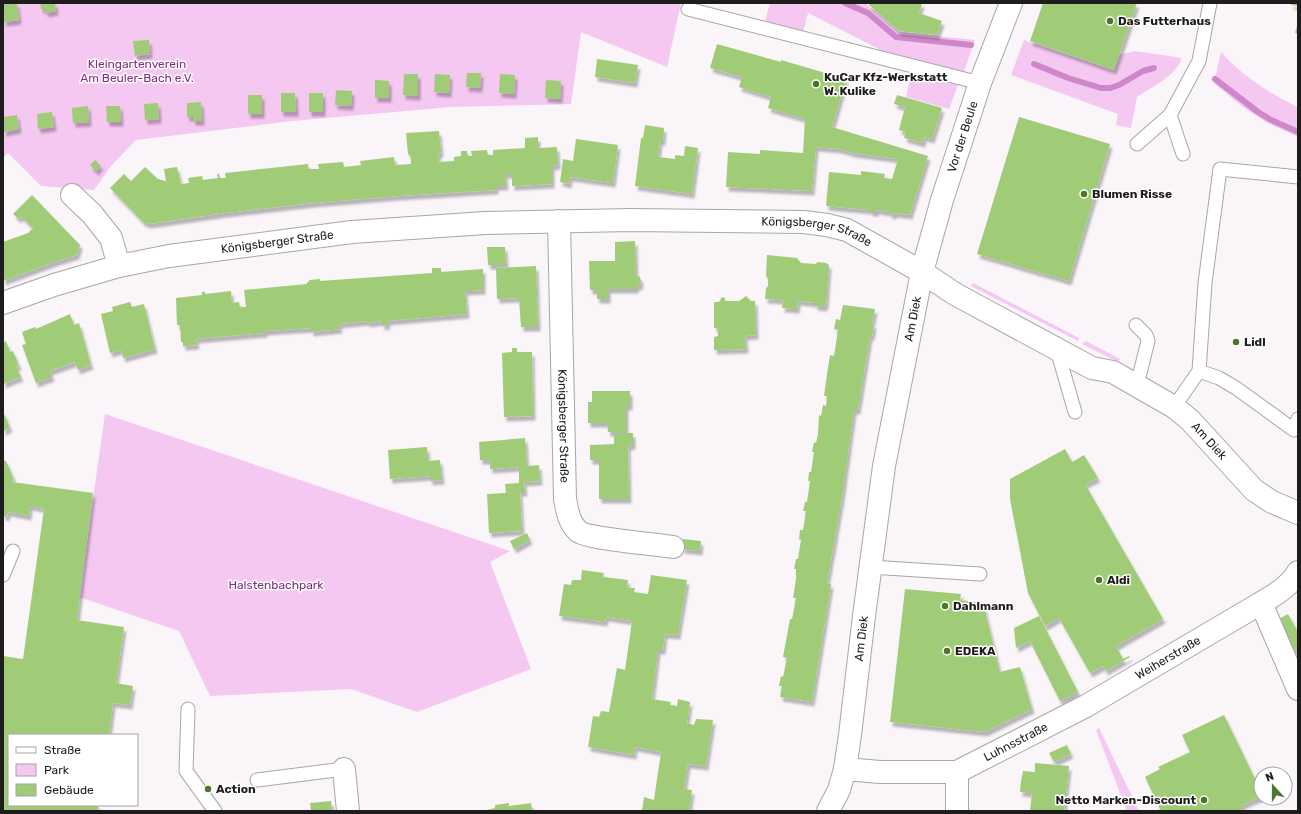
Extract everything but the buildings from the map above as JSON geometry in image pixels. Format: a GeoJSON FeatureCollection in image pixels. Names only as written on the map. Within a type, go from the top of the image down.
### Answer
{"type":"FeatureCollection","features":[{"type":"Feature","properties":{"kind":"street","name":"Vor der Beule"},"geometry":{"type":"LineString","coordinates":[[922,272],[942,200],[980,83],[1011,3]]}},
{"type":"Feature","properties":{"kind":"street"},"geometry":{"type":"LineString","coordinates":[[72,195],[92,214],[111,238],[119,266]]}},
{"type":"Feature","properties":{"kind":"street","name":"Königsberger Straße"},"geometry":{"type":"LineString","coordinates":[[3,303],[54,285],[119,266],[169,256],[352,232],[485,223],[638,220],[804,222],[827,225],[847,230],[922,272]]}},
{"type":"Feature","properties":{"kind":"street","name":"Königsberger Straße"},"geometry":{"type":"LineString","coordinates":[[559,221],[566,500],[569,517],[578,531],[597,537],[673,546]]}},
{"type":"Feature","properties":{"kind":"street","name":"Am Diek"},"geometry":{"type":"LineString","coordinates":[[828,811],[838,790],[845,769],[884,466],[922,272],[955,294],[1057,350],[1092,368],[1112,372],[1174,407],[1190,420],[1254,490],[1272,502],[1298,513]]}},
{"type":"Feature","properties":{"kind":"street","name":"Weiherstraße"},"geometry":{"type":"LineString","coordinates":[[1075,712],[1281,591],[1298,572]]}},
{"type":"Feature","properties":{"kind":"street"},"geometry":{"type":"LineString","coordinates":[[1261,603],[1298,689]]}},
{"type":"Feature","properties":{"kind":"street","name":"Luhnsstraße"},"geometry":{"type":"LineString","coordinates":[[845,769],[880,772],[957,772],[1075,712]]}},
{"type":"Feature","properties":{"kind":"street"},"geometry":{"type":"LineString","coordinates":[[344,769],[348,811]]}},
{"type":"Feature","properties":{"kind":"street"},"geometry":{"type":"LineString","coordinates":[[957,772],[957,811]]}},
{"type":"Feature","properties":{"kind":"lane"},"geometry":{"type":"LineString","coordinates":[[1137,144],[1170,115],[1199,61],[1210,3]]}},
{"type":"Feature","properties":{"kind":"lane"},"geometry":{"type":"LineString","coordinates":[[688,9],[980,83]]}},
{"type":"Feature","properties":{"kind":"lane"},"geometry":{"type":"LineString","coordinates":[[1170,115],[1183,154]]}},
{"type":"Feature","properties":{"kind":"lane"},"geometry":{"type":"LineString","coordinates":[[1174,407],[1199,371],[1205,283],[1220,170],[1298,176]]}},
{"type":"Feature","properties":{"kind":"lane"},"geometry":{"type":"LineString","coordinates":[[1136,325],[1146,335],[1148,341],[1137,385]]}},
{"type":"Feature","properties":{"kind":"lane"},"geometry":{"type":"LineString","coordinates":[[1057,350],[1075,412]]}},
{"type":"Feature","properties":{"kind":"lane"},"geometry":{"type":"LineString","coordinates":[[1199,371],[1219,378],[1236,388],[1294,430],[1298,419]]}},
{"type":"Feature","properties":{"kind":"lane"},"geometry":{"type":"LineString","coordinates":[[3,575],[13,551]]}},
{"type":"Feature","properties":{"kind":"lane"},"geometry":{"type":"LineString","coordinates":[[870,567],[980,574]]}},
{"type":"Feature","properties":{"kind":"lane"},"geometry":{"type":"LineString","coordinates":[[188,709],[186,771],[210,809]]}},
{"type":"Feature","properties":{"kind":"lane"},"geometry":{"type":"LineString","coordinates":[[257,780],[344,769]]}},
{"type":"Feature","properties":{"kind":"green space","name":"Kleingartenverein Am Beuler-Bach e.V."},"geometry":{"type":"Polygon","coordinates":[[[3,3],[681,3],[667,67],[581,32],[571,104],[451,107],[292,121],[136,140],[111,166],[94,190],[41,186],[8,153],[3,158],[3,3]]]}},
{"type":"Feature","properties":{"kind":"green space"},"geometry":{"type":"Polygon","coordinates":[[[770,3],[865,3],[899,32],[975,40],[963,74],[882,57],[879,49],[808,13],[803,33],[765,21],[770,3]]]}},
{"type":"Feature","properties":{"kind":"green space"},"geometry":{"type":"Polygon","coordinates":[[[1024,40],[1113,70],[1119,55],[1135,51],[1182,58],[1179,65],[1169,76],[1137,97],[1131,128],[1116,125],[1118,114],[1011,75],[1024,40]]]}},
{"type":"Feature","properties":{"kind":"green space"},"geometry":{"type":"Polygon","coordinates":[[[1221,52],[1238,69],[1256,83],[1298,107],[1298,137],[1266,122],[1240,105],[1214,83],[1221,52]]]}},
{"type":"Feature","properties":{"kind":"green space"},"geometry":{"type":"Polygon","coordinates":[[[911,75],[958,85],[949,109],[906,97],[911,75]]]}},
{"type":"Feature","properties":{"kind":"green space"},"geometry":{"type":"Polygon","coordinates":[[[973,283],[1079,338],[1078,341],[971,286],[973,283]]]}},
{"type":"Feature","properties":{"kind":"green space"},"geometry":{"type":"Polygon","coordinates":[[[1086,341],[1120,359],[1118,362],[1082,344],[1086,341]]]}},
{"type":"Feature","properties":{"kind":"green space","name":"Halstenbachpark"},"geometry":{"type":"Polygon","coordinates":[[[105,414],[510,551],[490,562],[531,669],[417,712],[351,689],[210,696],[179,631],[79,597],[105,414]]]}},
{"type":"Feature","properties":{"kind":"green space"},"geometry":{"type":"Polygon","coordinates":[[[1099,728],[1139,811],[1127,811],[1096,730],[1099,728]]]}},
{"type":"Feature","properties":{"kind":"waterway"},"geometry":{"type":"LineString","coordinates":[[845,3],[868,13],[896,37],[971,45]]}},
{"type":"Feature","properties":{"kind":"waterway"},"geometry":{"type":"LineString","coordinates":[[1034,64],[1068,78],[1101,88],[1110,88],[1119,85],[1143,71],[1154,68]]}},
{"type":"Feature","properties":{"kind":"waterway"},"geometry":{"type":"LineString","coordinates":[[1215,79],[1258,112],[1271,120],[1298,132]]}},
{"type":"Feature","properties":{"kind":"place","name":"Das Futterhaus"},"geometry":{"type":"Point","coordinates":[1110,21]}},
{"type":"Feature","properties":{"kind":"place","name":"KuCar Kfz-Werkstatt W. Kulike"},"geometry":{"type":"Point","coordinates":[816,84]}},
{"type":"Feature","properties":{"kind":"place","name":"Blumen Risse"},"geometry":{"type":"Point","coordinates":[1084,194]}},
{"type":"Feature","properties":{"kind":"place","name":"Lidl"},"geometry":{"type":"Point","coordinates":[1236,342]}},
{"type":"Feature","properties":{"kind":"place","name":"Aldi"},"geometry":{"type":"Point","coordinates":[1099,580]}},
{"type":"Feature","properties":{"kind":"place","name":"Dahlmann"},"geometry":{"type":"Point","coordinates":[945,606]}},
{"type":"Feature","properties":{"kind":"place","name":"EDEKA"},"geometry":{"type":"Point","coordinates":[947,651]}},
{"type":"Feature","properties":{"kind":"place","name":"Action"},"geometry":{"type":"Point","coordinates":[208,789]}},
{"type":"Feature","properties":{"kind":"place","name":"Netto Marken-Discount"},"geometry":{"type":"Point","coordinates":[1204,800]}}]}
